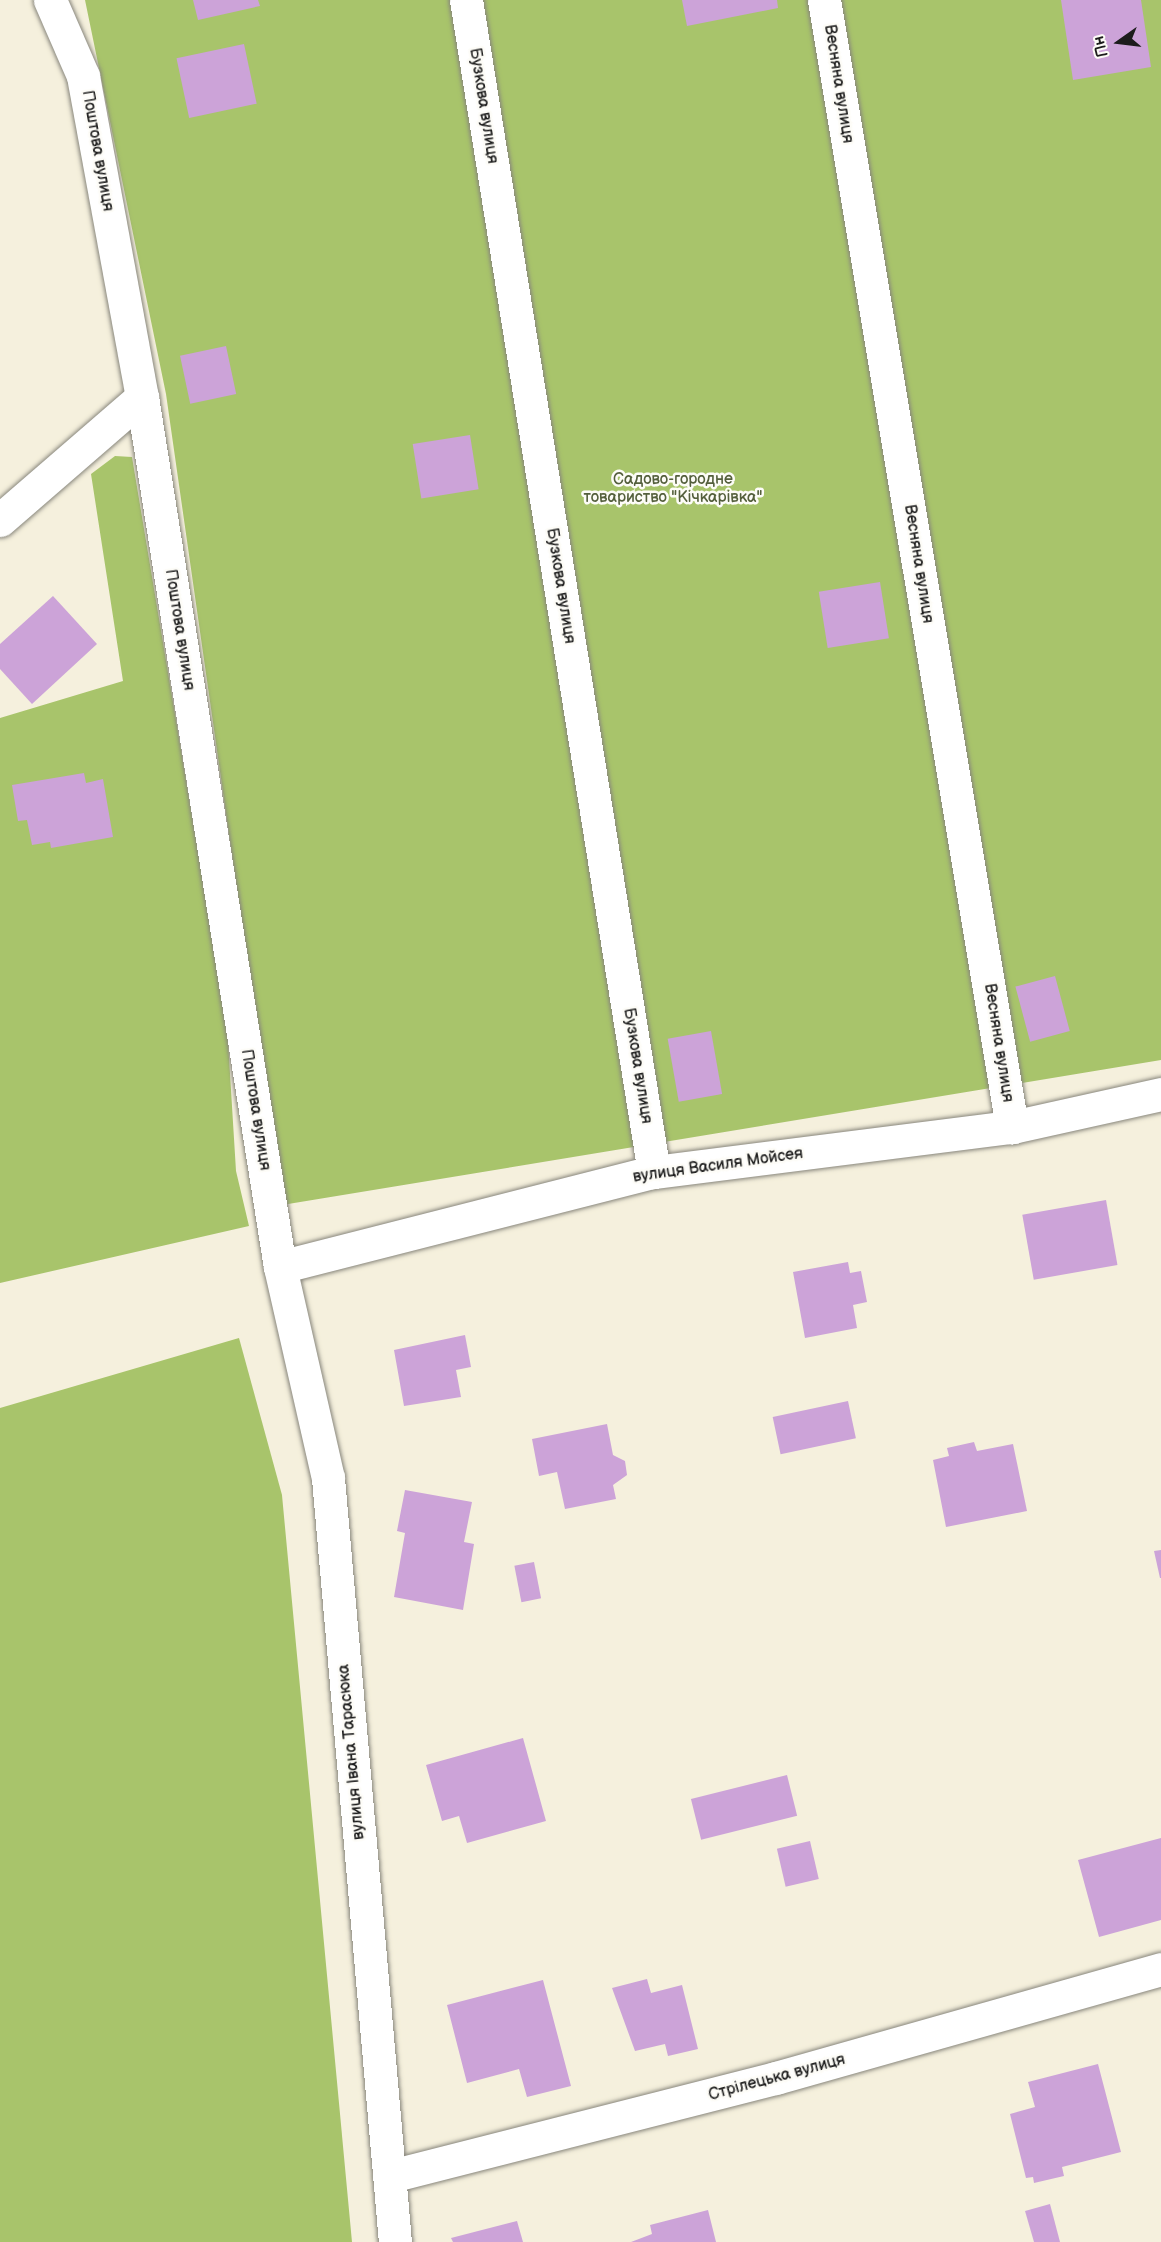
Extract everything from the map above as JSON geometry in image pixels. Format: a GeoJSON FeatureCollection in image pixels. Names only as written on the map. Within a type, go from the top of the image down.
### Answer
{"type":"FeatureCollection","features":[{"type":"Feature","properties":{"kind":"street","name":"Поштова вулиця"},"geometry":{"type":"LineString","coordinates":[[50,0],[83,76],[142,397],[280,1267]]}},
{"type":"Feature","properties":{"kind":"street","name":"Бузкова вулиця"},"geometry":{"type":"LineString","coordinates":[[466,0],[654,1172]]}},
{"type":"Feature","properties":{"kind":"street","name":"Весняна вулиця"},"geometry":{"type":"LineString","coordinates":[[824,0],[1012,1127]]}},
{"type":"Feature","properties":{"kind":"street"},"geometry":{"type":"LineString","coordinates":[[0,520],[142,397]]}},
{"type":"Feature","properties":{"kind":"street","name":"вулиця Василя Мойсея"},"geometry":{"type":"LineString","coordinates":[[280,1267],[654,1172],[1012,1127],[1161,1094]]}},
{"type":"Feature","properties":{"kind":"street","name":"вулиця Івана Тарасюка"},"geometry":{"type":"LineString","coordinates":[[280,1267],[328,1478],[395,2242]]}},
{"type":"Feature","properties":{"kind":"street","name":"Стрілецька вулиця"},"geometry":{"type":"LineString","coordinates":[[391,2176],[776,2078],[1161,1969]]}},
{"type":"Feature","properties":{"kind":"green space","name":"Садово-городне товариство \"Кічкарівка\""},"geometry":{"type":"Polygon","coordinates":[[[85,0],[1161,0],[1161,1060],[282,1205],[166,394],[85,0]]]}},
{"type":"Feature","properties":{"kind":"green space"},"geometry":{"type":"Polygon","coordinates":[[[115,456],[132,457],[227,1025],[236,1171],[249,1226],[0,1283],[0,718],[123,681],[91,474],[115,456]]]}},
{"type":"Feature","properties":{"kind":"green space"},"geometry":{"type":"Polygon","coordinates":[[[239,1338],[282,1495],[352,2242],[0,2242],[0,1408],[239,1338]]]}},
{"type":"Feature","properties":{"kind":"building"},"geometry":{"type":"Polygon","coordinates":[[[193,0],[258,0],[260,6],[198,20],[193,0]]]}},
{"type":"Feature","properties":{"kind":"building"},"geometry":{"type":"Polygon","coordinates":[[[682,0],[777,0],[778,8],[687,26],[682,0]]]}},
{"type":"Feature","properties":{"kind":"building"},"geometry":{"type":"Polygon","coordinates":[[[1061,0],[1141,0],[1151,67],[1073,80],[1061,0]]]}},
{"type":"Feature","properties":{"kind":"building"},"geometry":{"type":"Polygon","coordinates":[[[244,44],[257,104],[189,118],[177,58],[244,44]]]}},
{"type":"Feature","properties":{"kind":"building"},"geometry":{"type":"Polygon","coordinates":[[[226,346],[236,394],[190,404],[180,356],[226,346]]]}},
{"type":"Feature","properties":{"kind":"building"},"geometry":{"type":"Polygon","coordinates":[[[470,435],[479,489],[421,498],[413,444],[470,435]]]}},
{"type":"Feature","properties":{"kind":"building"},"geometry":{"type":"Polygon","coordinates":[[[880,582],[889,638],[828,648],[819,592],[880,582]]]}},
{"type":"Feature","properties":{"kind":"building"},"geometry":{"type":"Polygon","coordinates":[[[53,596],[97,644],[32,704],[0,669],[0,644],[53,596]]]}},
{"type":"Feature","properties":{"kind":"building"},"geometry":{"type":"Polygon","coordinates":[[[84,773],[86,783],[103,779],[113,837],[51,848],[50,842],[32,845],[27,820],[18,821],[12,785],[84,773]]]}},
{"type":"Feature","properties":{"kind":"building"},"geometry":{"type":"Polygon","coordinates":[[[1055,976],[1070,1031],[1030,1042],[1015,987],[1055,976]]]}},
{"type":"Feature","properties":{"kind":"building"},"geometry":{"type":"Polygon","coordinates":[[[711,1031],[722,1094],[679,1102],[668,1039],[711,1031]]]}},
{"type":"Feature","properties":{"kind":"building"},"geometry":{"type":"Polygon","coordinates":[[[1106,1200],[1117,1265],[1034,1280],[1022,1215],[1106,1200]]]}},
{"type":"Feature","properties":{"kind":"building"},"geometry":{"type":"Polygon","coordinates":[[[848,1262],[850,1273],[861,1271],[867,1302],[853,1305],[857,1328],[805,1338],[793,1272],[848,1262]]]}},
{"type":"Feature","properties":{"kind":"building"},"geometry":{"type":"Polygon","coordinates":[[[465,1335],[471,1367],[456,1370],[461,1397],[404,1406],[394,1350],[465,1335]]]}},
{"type":"Feature","properties":{"kind":"building"},"geometry":{"type":"Polygon","coordinates":[[[848,1401],[856,1438],[781,1454],[773,1417],[848,1401]]]}},
{"type":"Feature","properties":{"kind":"building"},"geometry":{"type":"Polygon","coordinates":[[[607,1424],[613,1455],[625,1461],[627,1475],[613,1485],[616,1499],[565,1509],[557,1472],[539,1476],[532,1439],[607,1424]]]}},
{"type":"Feature","properties":{"kind":"building"},"geometry":{"type":"Polygon","coordinates":[[[974,1442],[977,1451],[1013,1444],[1027,1511],[946,1527],[933,1460],[949,1456],[947,1448],[974,1442]]]}},
{"type":"Feature","properties":{"kind":"building"},"geometry":{"type":"Polygon","coordinates":[[[405,1490],[472,1502],[464,1542],[474,1544],[463,1610],[394,1597],[405,1533],[397,1531],[405,1490]]]}},
{"type":"Feature","properties":{"kind":"building"},"geometry":{"type":"Polygon","coordinates":[[[1161,1550],[1161,1578],[1160,1578],[1154,1551],[1161,1550]]]}},
{"type":"Feature","properties":{"kind":"building"},"geometry":{"type":"Polygon","coordinates":[[[534,1562],[541,1598],[521,1602],[514,1566],[534,1562]]]}},
{"type":"Feature","properties":{"kind":"building"},"geometry":{"type":"Polygon","coordinates":[[[523,1738],[546,1821],[467,1843],[459,1816],[442,1821],[426,1765],[523,1738]]]}},
{"type":"Feature","properties":{"kind":"building"},"geometry":{"type":"Polygon","coordinates":[[[787,1775],[797,1816],[701,1840],[691,1799],[787,1775]]]}},
{"type":"Feature","properties":{"kind":"building"},"geometry":{"type":"Polygon","coordinates":[[[1161,1838],[1161,1920],[1099,1937],[1078,1860],[1161,1838]]]}},
{"type":"Feature","properties":{"kind":"building"},"geometry":{"type":"Polygon","coordinates":[[[810,1841],[819,1879],[786,1887],[777,1849],[810,1841]]]}},
{"type":"Feature","properties":{"kind":"building"},"geometry":{"type":"Polygon","coordinates":[[[647,1979],[651,1993],[682,1985],[698,2049],[668,2056],[665,2044],[635,2051],[612,1988],[647,1979]]]}},
{"type":"Feature","properties":{"kind":"building"},"geometry":{"type":"Polygon","coordinates":[[[543,1980],[571,2086],[527,2097],[519,2069],[467,2083],[447,2005],[543,1980]]]}},
{"type":"Feature","properties":{"kind":"building"},"geometry":{"type":"Polygon","coordinates":[[[1098,2064],[1121,2152],[1062,2167],[1064,2176],[1034,2183],[1033,2177],[1026,2178],[1010,2114],[1035,2107],[1028,2082],[1098,2064]]]}},
{"type":"Feature","properties":{"kind":"building"},"geometry":{"type":"Polygon","coordinates":[[[1050,2204],[1060,2242],[1034,2242],[1025,2211],[1050,2204]]]}},
{"type":"Feature","properties":{"kind":"building"},"geometry":{"type":"Polygon","coordinates":[[[708,2210],[716,2242],[631,2242],[652,2234],[650,2225],[708,2210]]]}},
{"type":"Feature","properties":{"kind":"building"},"geometry":{"type":"Polygon","coordinates":[[[517,2221],[523,2242],[453,2242],[451,2238],[517,2221]]]}}]}
